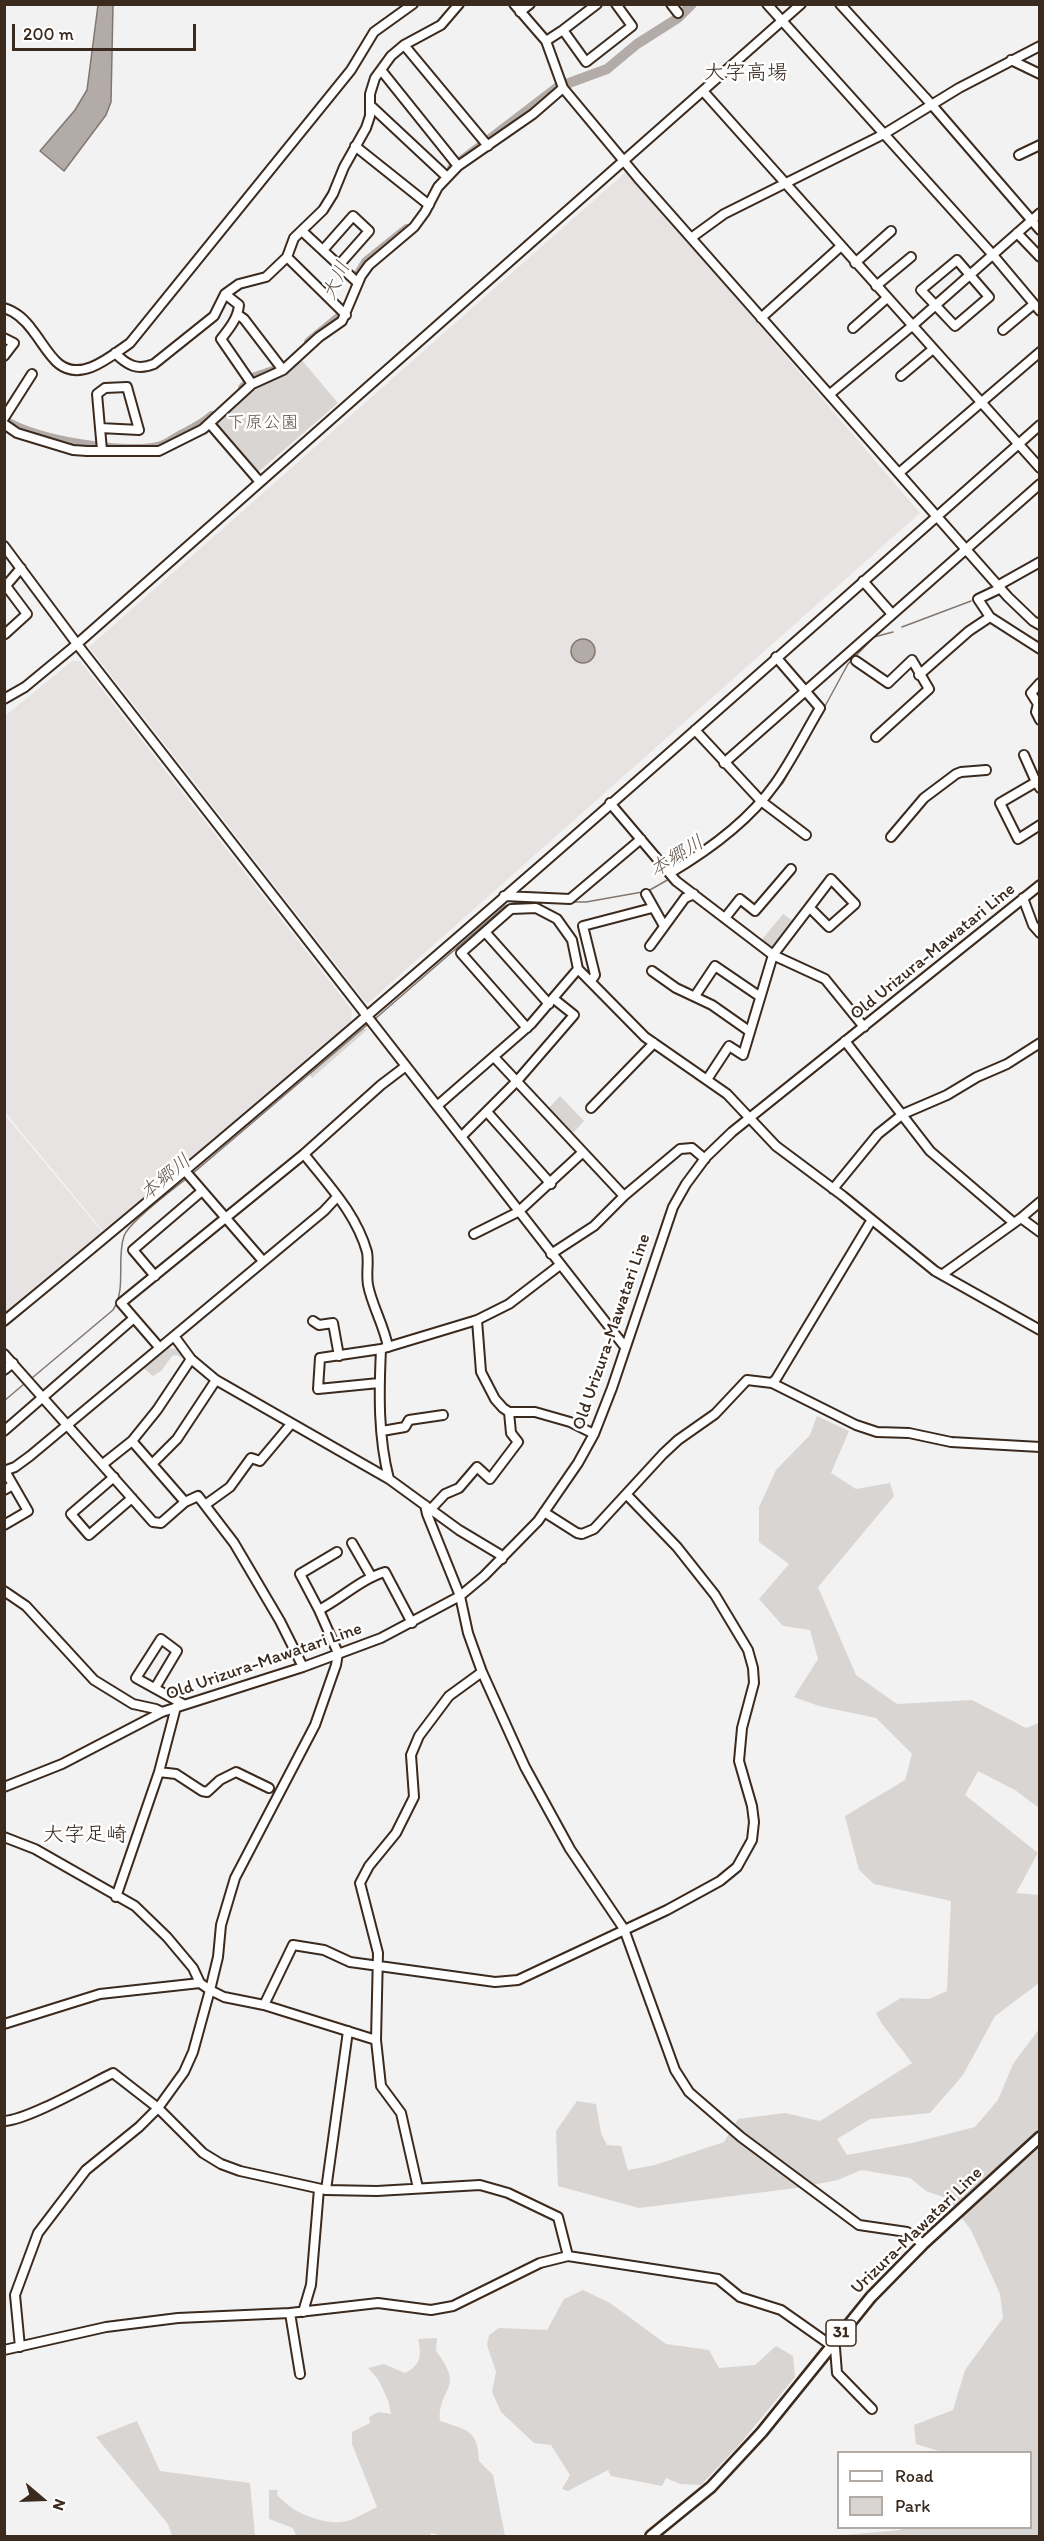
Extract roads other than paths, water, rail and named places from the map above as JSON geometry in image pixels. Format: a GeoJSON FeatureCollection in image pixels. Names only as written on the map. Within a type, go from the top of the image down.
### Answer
{"type":"FeatureCollection","features":[{"type":"Feature","properties":{"kind":"main road","name":"Urizura-Mawatari Line"},"geometry":{"type":"LineString","coordinates":[[651,2536],[711,2487],[740,2456],[871,2297],[923,2244],[1040,2137]]}},
{"type":"Feature","properties":{"kind":"street"},"geometry":{"type":"LineString","coordinates":[[4,308],[24,319],[57,363],[70,369],[84,370],[115,353],[138,336],[351,69],[374,32],[413,4]]}},
{"type":"Feature","properties":{"kind":"street"},"geometry":{"type":"LineString","coordinates":[[115,353],[122,361],[137,368],[154,364],[214,316],[225,294],[239,284],[266,277],[287,257],[294,238],[323,210],[333,194],[366,128],[371,106],[370,94],[375,78],[391,56],[404,45],[441,25],[459,4]]}},
{"type":"Feature","properties":{"kind":"street"},"geometry":{"type":"LineString","coordinates":[[514,4],[546,41],[563,88],[624,161],[1022,611],[1040,625]]}},
{"type":"Feature","properties":{"kind":"street"},"geometry":{"type":"LineString","coordinates":[[520,12],[530,4]]}},
{"type":"Feature","properties":{"kind":"street"},"geometry":{"type":"LineString","coordinates":[[546,41],[597,4]]}},
{"type":"Feature","properties":{"kind":"street"},"geometry":{"type":"LineString","coordinates":[[563,30],[586,62],[632,26],[616,4]]}},
{"type":"Feature","properties":{"kind":"street"},"geometry":{"type":"LineString","coordinates":[[670,4],[678,13]]}},
{"type":"Feature","properties":{"kind":"street"},"geometry":{"type":"LineString","coordinates":[[767,4],[1037,307],[1004,330]]}},
{"type":"Feature","properties":{"kind":"street"},"geometry":{"type":"LineString","coordinates":[[4,699],[25,687],[77,644],[801,4]]}},
{"type":"Feature","properties":{"kind":"street"},"geometry":{"type":"LineString","coordinates":[[840,4],[932,105],[1040,230]]}},
{"type":"Feature","properties":{"kind":"street"},"geometry":{"type":"LineString","coordinates":[[404,45],[486,143]]}},
{"type":"Feature","properties":{"kind":"street"},"geometry":{"type":"LineString","coordinates":[[691,238],[724,214],[884,134],[1011,60],[1040,46]]}},
{"type":"Feature","properties":{"kind":"street"},"geometry":{"type":"LineString","coordinates":[[1011,60],[1040,74]]}},
{"type":"Feature","properties":{"kind":"street"},"geometry":{"type":"LineString","coordinates":[[381,70],[456,164]]}},
{"type":"Feature","properties":{"kind":"street"},"geometry":{"type":"LineString","coordinates":[[4,424],[17,433],[73,450],[102,449],[127,452],[159,451],[210,424],[250,381],[281,368],[342,321],[355,280],[369,265],[414,227],[445,175],[456,164],[563,88]]}},
{"type":"Feature","properties":{"kind":"street"},"geometry":{"type":"LineString","coordinates":[[703,91],[788,184],[840,247],[1040,468]]}},
{"type":"Feature","properties":{"kind":"street"},"geometry":{"type":"LineString","coordinates":[[371,106],[445,175]]}},
{"type":"Feature","properties":{"kind":"street"},"geometry":{"type":"LineString","coordinates":[[1019,155],[1040,145]]}},
{"type":"Feature","properties":{"kind":"street"},"geometry":{"type":"LineString","coordinates":[[355,146],[427,204]]}},
{"type":"Feature","properties":{"kind":"street"},"geometry":{"type":"LineString","coordinates":[[830,394],[912,326],[1040,213]]}},
{"type":"Feature","properties":{"kind":"street"},"geometry":{"type":"LineString","coordinates":[[323,250],[353,216],[361,223],[369,231],[339,265]]}},
{"type":"Feature","properties":{"kind":"street"},"geometry":{"type":"LineString","coordinates":[[303,231],[355,280]]}},
{"type":"Feature","properties":{"kind":"street"},"geometry":{"type":"LineString","coordinates":[[855,263],[891,231]]}},
{"type":"Feature","properties":{"kind":"street"},"geometry":{"type":"LineString","coordinates":[[1017,233],[1040,257]]}},
{"type":"Feature","properties":{"kind":"street"},"geometry":{"type":"LineString","coordinates":[[761,318],[840,247]]}},
{"type":"Feature","properties":{"kind":"street"},"geometry":{"type":"LineString","coordinates":[[287,257],[344,313]]}},
{"type":"Feature","properties":{"kind":"street"},"geometry":{"type":"LineString","coordinates":[[876,286],[911,257]]}},
{"type":"Feature","properties":{"kind":"street"},"geometry":{"type":"LineString","coordinates":[[957,260],[970,276],[989,297],[955,326],[921,290],[957,260]]}},
{"type":"Feature","properties":{"kind":"street"},"geometry":{"type":"LineString","coordinates":[[225,294],[239,305],[237,314],[221,339],[250,381]]}},
{"type":"Feature","properties":{"kind":"street"},"geometry":{"type":"LineString","coordinates":[[854,328],[886,298]]}},
{"type":"Feature","properties":{"kind":"street"},"geometry":{"type":"LineString","coordinates":[[237,314],[244,319],[281,368]]}},
{"type":"Feature","properties":{"kind":"street"},"geometry":{"type":"LineString","coordinates":[[4,338],[14,343],[4,357]]}},
{"type":"Feature","properties":{"kind":"street"},"geometry":{"type":"LineString","coordinates":[[901,376],[933,349]]}},
{"type":"Feature","properties":{"kind":"street"},"geometry":{"type":"LineString","coordinates":[[899,473],[1040,352]]}},
{"type":"Feature","properties":{"kind":"street"},"geometry":{"type":"LineString","coordinates":[[4,418],[32,374]]}},
{"type":"Feature","properties":{"kind":"street"},"geometry":{"type":"LineString","coordinates":[[100,428],[139,430],[127,387],[105,388],[97,394],[101,440],[102,449]]}},
{"type":"Feature","properties":{"kind":"street"},"geometry":{"type":"LineString","coordinates":[[210,424],[260,482]]}},
{"type":"Feature","properties":{"kind":"street"},"geometry":{"type":"LineString","coordinates":[[4,1321],[186,1172],[368,1017],[1040,425]]}},
{"type":"Feature","properties":{"kind":"street"},"geometry":{"type":"LineString","coordinates":[[724,763],[1040,484]]}},
{"type":"Feature","properties":{"kind":"street"},"geometry":{"type":"LineString","coordinates":[[4,546],[77,644],[625,1347]]}},
{"type":"Feature","properties":{"kind":"street"},"geometry":{"type":"LineString","coordinates":[[1040,562],[978,599],[990,617],[1040,649]]}},
{"type":"Feature","properties":{"kind":"street"},"geometry":{"type":"LineString","coordinates":[[4,634],[27,614],[5,585],[21,568]]}},
{"type":"Feature","properties":{"kind":"street"},"geometry":{"type":"LineString","coordinates":[[863,581],[892,614]]}},
{"type":"Feature","properties":{"kind":"street"},"geometry":{"type":"LineString","coordinates":[[919,675],[969,631],[990,617]]}},
{"type":"Feature","properties":{"kind":"street"},"geometry":{"type":"LineString","coordinates":[[670,873],[713,847],[764,803],[820,708],[776,657]]}},
{"type":"Feature","properties":{"kind":"street"},"geometry":{"type":"LineString","coordinates":[[856,661],[888,683],[912,660],[929,689],[876,737]]}},
{"type":"Feature","properties":{"kind":"street"},"geometry":{"type":"LineString","coordinates":[[1040,682],[1030,693],[1038,704],[1036,712],[1040,720]]}},
{"type":"Feature","properties":{"kind":"street"},"geometry":{"type":"LineString","coordinates":[[695,730],[764,803],[806,835]]}},
{"type":"Feature","properties":{"kind":"street"},"geometry":{"type":"LineString","coordinates":[[1024,755],[1038,785],[1000,803],[1018,838],[1040,825]]}},
{"type":"Feature","properties":{"kind":"street"},"geometry":{"type":"LineString","coordinates":[[891,837],[924,798],[956,774],[986,770]]}},
{"type":"Feature","properties":{"kind":"street"},"geometry":{"type":"LineString","coordinates":[[610,803],[676,880],[773,955],[825,979],[864,1026]]}},
{"type":"Feature","properties":{"kind":"street"},"geometry":{"type":"LineString","coordinates":[[504,896],[570,899],[641,839]]}},
{"type":"Feature","properties":{"kind":"street"},"geometry":{"type":"LineString","coordinates":[[724,918],[740,899],[755,911],[791,869]]}},
{"type":"Feature","properties":{"kind":"street"},"geometry":{"type":"LineString","coordinates":[[708,1078],[729,1046],[743,1055],[773,955],[831,879],[855,904],[829,927],[810,908]]}},
{"type":"Feature","properties":{"kind":"street","name":"Old Urizura-Mawatari Line"},"geometry":{"type":"LineString","coordinates":[[4,1787],[62,1764],[162,1712],[303,1667],[381,1638],[460,1596],[501,1559],[544,1512],[569,1478],[594,1434],[665,1226],[686,1184],[705,1159],[750,1117],[1040,885]]}},
{"type":"Feature","properties":{"kind":"street"},"geometry":{"type":"LineString","coordinates":[[646,894],[652,909],[664,926]]}},
{"type":"Feature","properties":{"kind":"street"},"geometry":{"type":"LineString","coordinates":[[650,946],[685,898],[694,894]]}},
{"type":"Feature","properties":{"kind":"street"},"geometry":{"type":"LineString","coordinates":[[514,896],[516,907]]}},
{"type":"Feature","properties":{"kind":"street"},"geometry":{"type":"LineString","coordinates":[[1023,898],[1033,925],[1040,933]]}},
{"type":"Feature","properties":{"kind":"street"},"geometry":{"type":"LineString","coordinates":[[527,1028],[462,953],[516,907],[536,908],[557,919],[572,940],[578,969],[654,1043],[676,1060],[708,1078],[750,1117],[776,1146],[935,1271],[1040,1330]]}},
{"type":"Feature","properties":{"kind":"street"},"geometry":{"type":"LineString","coordinates":[[591,981],[596,975],[583,926],[652,909]]}},
{"type":"Feature","properties":{"kind":"street"},"geometry":{"type":"LineString","coordinates":[[461,1137],[517,1081],[574,1015],[552,1002],[485,932]]}},
{"type":"Feature","properties":{"kind":"street"},"geometry":{"type":"LineString","coordinates":[[694,996],[715,966],[759,996]]}},
{"type":"Feature","properties":{"kind":"street"},"geometry":{"type":"LineString","coordinates":[[437,1106],[527,1028],[552,1002],[578,969]]}},
{"type":"Feature","properties":{"kind":"street"},"geometry":{"type":"LineString","coordinates":[[652,971],[676,988],[694,996],[749,1031]]}},
{"type":"Feature","properties":{"kind":"street"},"geometry":{"type":"LineString","coordinates":[[845,1041],[930,1151],[1017,1221],[1040,1232]]}},
{"type":"Feature","properties":{"kind":"street"},"geometry":{"type":"LineString","coordinates":[[591,1108],[654,1043]]}},
{"type":"Feature","properties":{"kind":"street"},"geometry":{"type":"LineString","coordinates":[[833,1189],[878,1134],[903,1114],[1007,1064],[1040,1043]]}},
{"type":"Feature","properties":{"kind":"street"},"geometry":{"type":"LineString","coordinates":[[494,1057],[624,1196]]}},
{"type":"Feature","properties":{"kind":"street"},"geometry":{"type":"LineString","coordinates":[[159,1347],[121,1303],[304,1154],[381,1085],[406,1066]]}},
{"type":"Feature","properties":{"kind":"street"},"geometry":{"type":"LineString","coordinates":[[487,1112],[551,1184]]}},
{"type":"Feature","properties":{"kind":"street"},"geometry":{"type":"LineString","coordinates":[[551,1254],[594,1226],[624,1196],[681,1149],[692,1148],[705,1159]]}},
{"type":"Feature","properties":{"kind":"street"},"geometry":{"type":"LineString","coordinates":[[474,1234],[518,1212],[551,1184],[583,1152]]}},
{"type":"Feature","properties":{"kind":"street"},"geometry":{"type":"LineString","coordinates":[[304,1154],[337,1197],[346,1205],[356,1221],[367,1253],[368,1285],[386,1333],[379,1383],[382,1454],[389,1479]]}},
{"type":"Feature","properties":{"kind":"street"},"geometry":{"type":"LineString","coordinates":[[186,1172],[263,1262]]}},
{"type":"Feature","properties":{"kind":"street"},"geometry":{"type":"LineString","coordinates":[[154,1276],[133,1250],[202,1191]]}},
{"type":"Feature","properties":{"kind":"street"},"geometry":{"type":"LineString","coordinates":[[4,1525],[28,1511],[5,1471],[30,1456],[263,1262],[337,1197]]}},
{"type":"Feature","properties":{"kind":"street"},"geometry":{"type":"LineString","coordinates":[[943,1274],[1040,1202]]}},
{"type":"Feature","properties":{"kind":"street"},"geometry":{"type":"LineString","coordinates":[[772,1383],[872,1221]]}},
{"type":"Feature","properties":{"kind":"street"},"geometry":{"type":"LineString","coordinates":[[379,1383],[318,1389],[321,1358],[385,1348],[477,1320],[509,1304],[560,1264]]}},
{"type":"Feature","properties":{"kind":"street"},"geometry":{"type":"LineString","coordinates":[[4,1431],[134,1318]]}},
{"type":"Feature","properties":{"kind":"street"},"geometry":{"type":"LineString","coordinates":[[313,1320],[319,1325],[333,1323],[339,1356]]}},
{"type":"Feature","properties":{"kind":"street"},"geometry":{"type":"LineString","coordinates":[[477,1320],[481,1372],[495,1399],[509,1412],[511,1433],[518,1442],[490,1479],[477,1467],[459,1488],[428,1507],[427,1514],[460,1596],[468,1633],[482,1672],[525,1767],[570,1849],[624,1929],[675,2070],[689,2092],[741,2137],[859,2224],[907,2232],[923,2244]]}},
{"type":"Feature","properties":{"kind":"street"},"geometry":{"type":"LineString","coordinates":[[174,1336],[191,1359],[216,1380],[389,1479],[499,1554],[501,1559]]}},
{"type":"Feature","properties":{"kind":"street"},"geometry":{"type":"LineString","coordinates":[[4,1354],[153,1522],[161,1523],[195,1496],[205,1505],[234,1543],[280,1621],[303,1667]]}},
{"type":"Feature","properties":{"kind":"street"},"geometry":{"type":"LineString","coordinates":[[103,1464],[132,1441],[157,1410],[191,1359]]}},
{"type":"Feature","properties":{"kind":"street"},"geometry":{"type":"LineString","coordinates":[[4,1370],[13,1363]]}},
{"type":"Feature","properties":{"kind":"street"},"geometry":{"type":"LineString","coordinates":[[153,1464],[177,1439],[216,1380]]}},
{"type":"Feature","properties":{"kind":"street"},"geometry":{"type":"LineString","coordinates":[[544,1512],[571,1530],[582,1534],[594,1528],[671,1447],[715,1414],[747,1380],[772,1383],[856,1425],[877,1432],[909,1433],[951,1442],[1040,1447]]}},
{"type":"Feature","properties":{"kind":"street"},"geometry":{"type":"LineString","coordinates":[[509,1412],[535,1412],[570,1422],[594,1434]]}},
{"type":"Feature","properties":{"kind":"street"},"geometry":{"type":"LineString","coordinates":[[382,1431],[405,1427],[410,1420],[443,1415]]}},
{"type":"Feature","properties":{"kind":"street"},"geometry":{"type":"LineString","coordinates":[[205,1505],[230,1487],[251,1458],[260,1461],[291,1424]]}},
{"type":"Feature","properties":{"kind":"street"},"geometry":{"type":"LineString","coordinates":[[132,1441],[185,1502]]}},
{"type":"Feature","properties":{"kind":"street"},"geometry":{"type":"LineString","coordinates":[[114,1477],[71,1514],[89,1535],[132,1498]]}},
{"type":"Feature","properties":{"kind":"street"},"geometry":{"type":"LineString","coordinates":[[4,1490],[13,1485]]}},
{"type":"Feature","properties":{"kind":"street"},"geometry":{"type":"LineString","coordinates":[[264,2005],[293,1945],[324,1950],[350,1962],[495,1982],[518,1980],[679,1904],[732,1872],[748,1849],[754,1822],[739,1761],[742,1728],[754,1683],[753,1668],[747,1650],[715,1595],[677,1547],[627,1495]]}},
{"type":"Feature","properties":{"kind":"street"},"geometry":{"type":"LineString","coordinates":[[352,1543],[371,1576]]}},
{"type":"Feature","properties":{"kind":"street"},"geometry":{"type":"LineString","coordinates":[[20,2347],[15,2295],[38,2233],[86,2170],[139,2127],[158,2108],[184,2072],[193,2052],[210,1990],[221,1925],[235,1878],[315,1725],[338,1653],[300,1574],[337,1552]]}},
{"type":"Feature","properties":{"kind":"street"},"geometry":{"type":"LineString","coordinates":[[319,1610],[335,1602],[371,1576],[386,1572],[412,1623]]}},
{"type":"Feature","properties":{"kind":"street"},"geometry":{"type":"LineString","coordinates":[[4,1591],[26,1606],[94,1680],[133,1704],[162,1712]]}},
{"type":"Feature","properties":{"kind":"street"},"geometry":{"type":"LineString","coordinates":[[116,1897],[179,1706],[136,1678],[161,1639],[177,1651],[154,1688]]}},
{"type":"Feature","properties":{"kind":"street"},"geometry":{"type":"LineString","coordinates":[[418,2188],[401,2113],[381,2085],[376,2040],[379,1965],[376,1936],[360,1883],[369,1866],[396,1833],[414,1797],[411,1755],[419,1736],[449,1696],[482,1672]]}},
{"type":"Feature","properties":{"kind":"street"},"geometry":{"type":"LineString","coordinates":[[159,1772],[176,1774],[196,1788],[207,1792],[220,1780],[236,1772],[269,1788]]}},
{"type":"Feature","properties":{"kind":"street"},"geometry":{"type":"LineString","coordinates":[[4,1838],[35,1849],[146,1916],[193,1968],[200,1983],[210,1990],[224,1997],[264,2005],[376,2040]]}},
{"type":"Feature","properties":{"kind":"street"},"geometry":{"type":"LineString","coordinates":[[4,2024],[100,1994],[200,1983]]}},
{"type":"Feature","properties":{"kind":"street"},"geometry":{"type":"LineString","coordinates":[[303,2312],[312,2276],[322,2189],[348,2031]]}},
{"type":"Feature","properties":{"kind":"street"},"geometry":{"type":"LineString","coordinates":[[4,2121],[12,2120],[49,2104],[113,2073],[158,2108],[203,2153],[221,2164],[264,2178],[322,2189],[377,2191],[480,2185],[508,2193],[558,2217],[568,2256]]}},
{"type":"Feature","properties":{"kind":"street"},"geometry":{"type":"LineString","coordinates":[[4,2350],[131,2323],[178,2318],[290,2313],[378,2303],[431,2310],[453,2307],[540,2264],[568,2256],[718,2278],[740,2296],[781,2310],[835,2348],[837,2373],[872,2409]]}},
{"type":"Feature","properties":{"kind":"street"},"geometry":{"type":"LineString","coordinates":[[290,2313],[300,2374]]}},
{"type":"Feature","properties":{"kind":"waterway","name":"大川"},"geometry":{"type":"LineString","coordinates":[[452,168],[558,87],[607,69],[637,44],[678,18],[692,4]]}},
{"type":"Feature","properties":{"kind":"waterway","name":"大川"},"geometry":{"type":"LineString","coordinates":[[355,280],[366,262],[407,229]]}},
{"type":"Feature","properties":{"kind":"waterway","name":"大川"},"geometry":{"type":"LineString","coordinates":[[309,342],[343,314]]}},
{"type":"Feature","properties":{"kind":"waterway","name":"大川"},"geometry":{"type":"LineString","coordinates":[[243,388],[253,378],[276,370]]}},
{"type":"Feature","properties":{"kind":"waterway","name":"大川"},"geometry":{"type":"LineString","coordinates":[[4,420],[17,427],[57,440],[104,447],[146,449],[164,445],[212,416]]}},
{"type":"Feature","properties":{"kind":"waterway","name":"本郷川"},"geometry":{"type":"LineString","coordinates":[[902,627],[971,601]]}},
{"type":"Feature","properties":{"kind":"waterway","name":"本郷川"},"geometry":{"type":"LineString","coordinates":[[824,708],[848,664],[874,637],[893,632]]}},
{"type":"Feature","properties":{"kind":"waterway","name":"本郷川"},"geometry":{"type":"LineString","coordinates":[[771,795],[783,783],[820,715]]}},
{"type":"Feature","properties":{"kind":"waterway","name":"本郷川"},"geometry":{"type":"LineString","coordinates":[[675,875],[717,848],[725,840]]}},
{"type":"Feature","properties":{"kind":"waterway","name":"本郷川"},"geometry":{"type":"LineString","coordinates":[[572,902],[586,902],[648,891],[671,878]]}},
{"type":"Feature","properties":{"kind":"waterway","name":"本郷川"},"geometry":{"type":"LineString","coordinates":[[376,1018],[505,906],[523,900]]}},
{"type":"Feature","properties":{"kind":"waterway","name":"本郷川"},"geometry":{"type":"LineString","coordinates":[[192,1174],[367,1025]]}},
{"type":"Feature","properties":{"kind":"waterway","name":"本郷川"},"geometry":{"type":"LineString","coordinates":[[32,1378],[113,1310],[120,1293],[124,1236],[142,1215],[186,1179]]}},
{"type":"Feature","properties":{"kind":"waterway","name":"本郷川"},"geometry":{"type":"LineString","coordinates":[[4,1401],[24,1384]]}},
{"type":"Feature","properties":{"kind":"district","name":"大字高場"},"geometry":{"type":"Point","coordinates":[746,74]}},
{"type":"Feature","properties":{"kind":"district","name":"大字足崎"},"geometry":{"type":"Point","coordinates":[85,1836]}},
{"type":"Feature","properties":{"kind":"park label","name":"下原公園"},"geometry":{"type":"Point","coordinates":[263,423]}}]}
